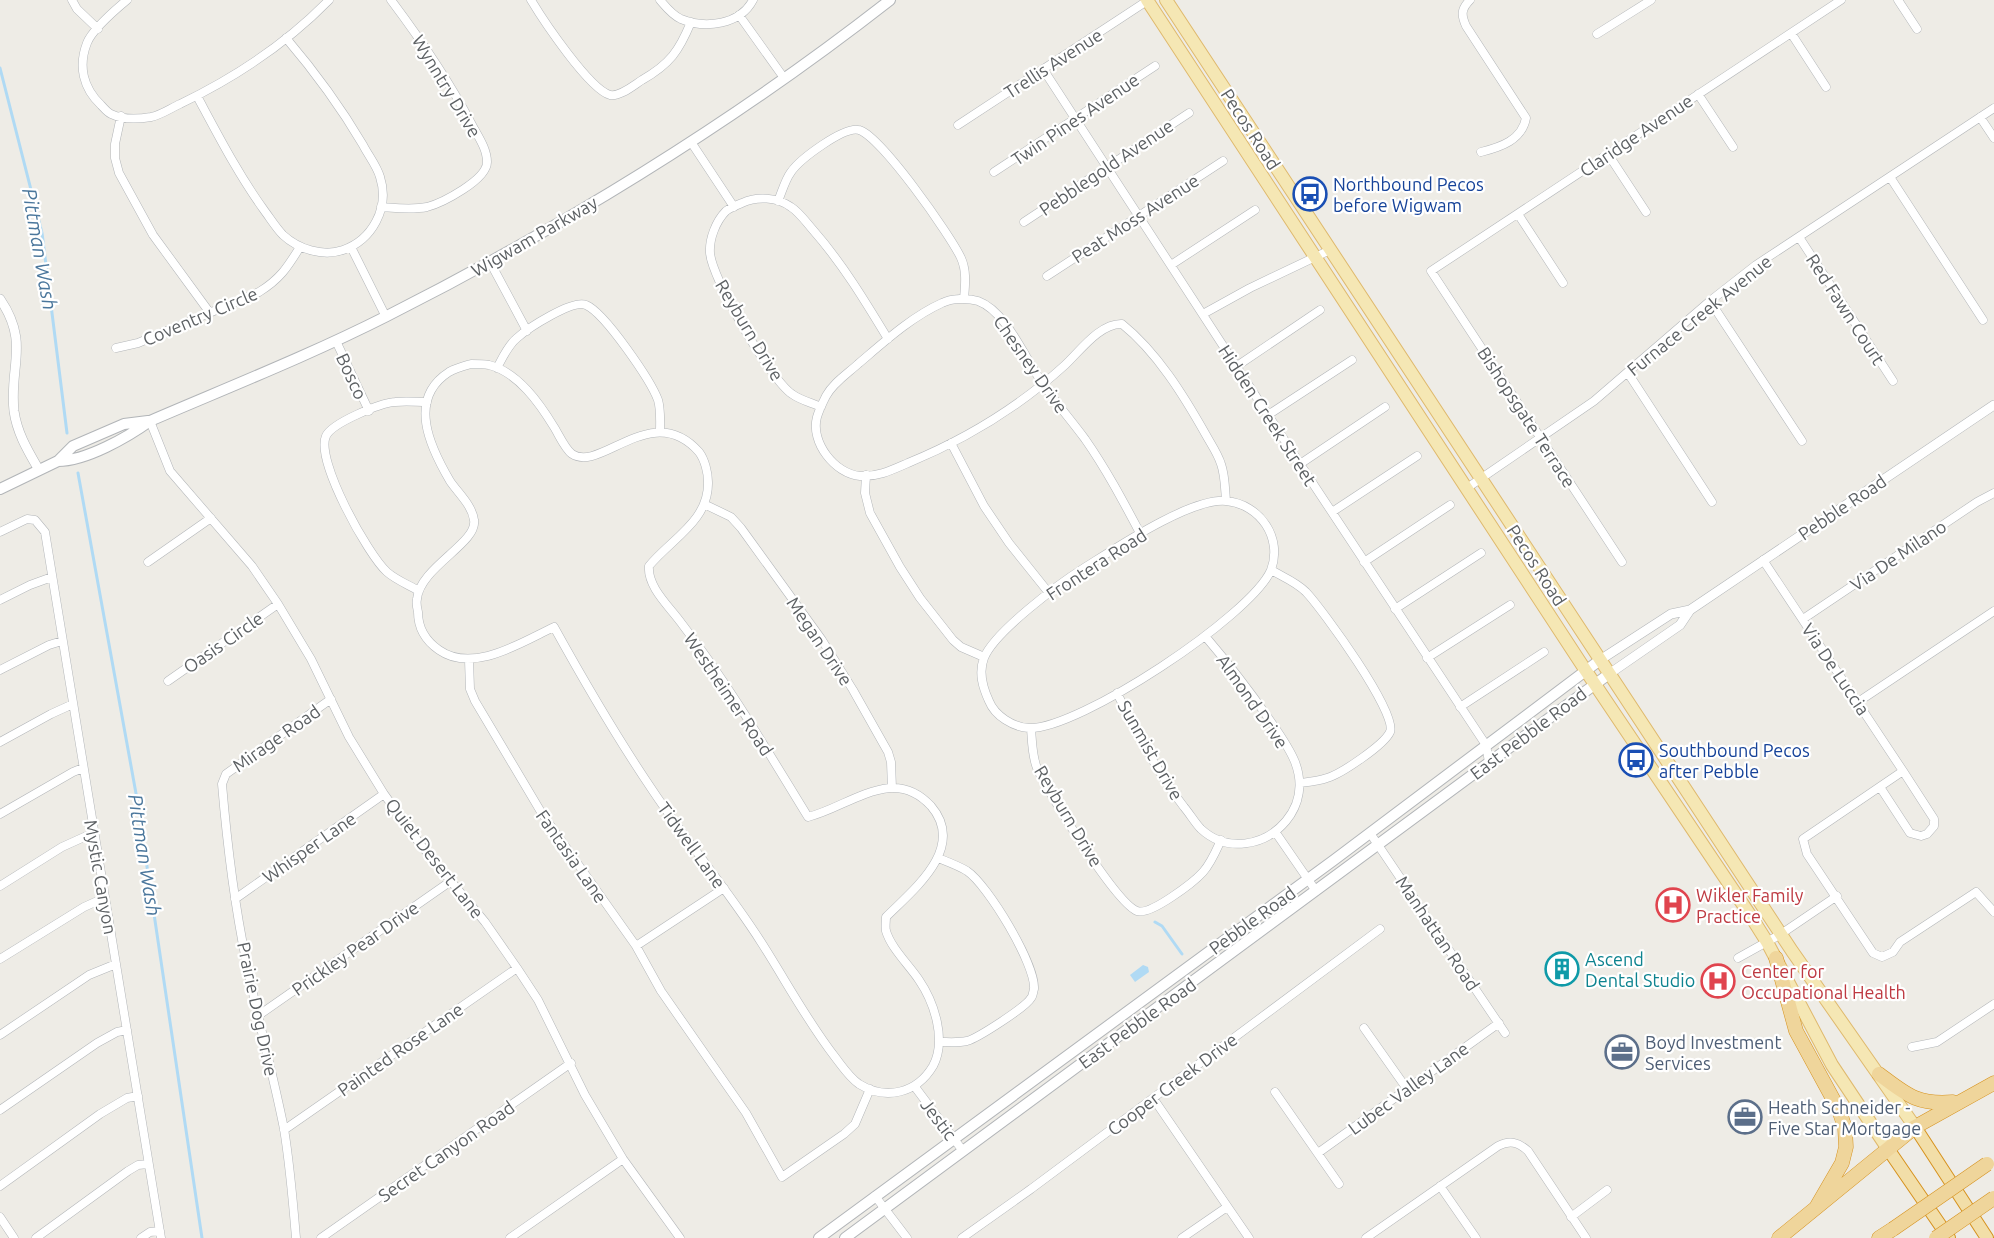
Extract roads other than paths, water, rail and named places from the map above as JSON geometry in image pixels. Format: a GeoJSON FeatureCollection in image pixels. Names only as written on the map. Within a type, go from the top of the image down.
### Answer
{"type":"FeatureCollection","features":[{"type":"Feature","properties":{"kind":"highway"},"geometry":{"type":"LineString","coordinates":[[1776,958],[1796,1031],[1844,1121],[1846,1141],[1842,1163],[1817,1206]]}},
{"type":"Feature","properties":{"kind":"highway"},"geometry":{"type":"LineString","coordinates":[[1879,1074],[1918,1101],[1958,1102]]}},
{"type":"Feature","properties":{"kind":"highway"},"geometry":{"type":"LineString","coordinates":[[1779,1238],[1915,1127],[1994,1083]]}},
{"type":"Feature","properties":{"kind":"highway"},"geometry":{"type":"LineString","coordinates":[[1915,1127],[1987,1238]]}},
{"type":"Feature","properties":{"kind":"highway"},"geometry":{"type":"LineString","coordinates":[[1888,1149],[1949,1238]]}},
{"type":"Feature","properties":{"kind":"highway"},"geometry":{"type":"LineString","coordinates":[[1879,1238],[1990,1162]]}},
{"type":"Feature","properties":{"kind":"highway"},"geometry":{"type":"LineString","coordinates":[[1936,1238],[1994,1198]]}},
{"type":"Feature","properties":{"kind":"main road","name":"Wigwam Parkway"},"geometry":{"type":"LineString","coordinates":[[0,489],[58,461],[73,446],[123,424],[150,421],[336,340],[386,317],[490,262],[585,208],[691,142],[784,78],[890,0]]}},
{"type":"Feature","properties":{"kind":"main road","name":"Pecos Road"},"geometry":{"type":"LineString","coordinates":[[1166,0],[1600,660],[1597,676]]}},
{"type":"Feature","properties":{"kind":"main road","name":"Pecos Road"},"geometry":{"type":"LineString","coordinates":[[1147,1],[1467,488],[1915,1127]]}},
{"type":"Feature","properties":{"kind":"main road"},"geometry":{"type":"LineString","coordinates":[[1168,32],[1181,23]]}},
{"type":"Feature","properties":{"kind":"main road"},"geometry":{"type":"LineString","coordinates":[[1597,676],[1767,942],[1832,1065],[1888,1149]]}},
{"type":"Feature","properties":{"kind":"main road","name":"Pebble Road"},"geometry":{"type":"LineString","coordinates":[[819,1238],[1370,833],[1486,745],[1597,676]]}},
{"type":"Feature","properties":{"kind":"main road","name":"East Pebble Road"},"geometry":{"type":"LineString","coordinates":[[845,1238],[1490,762],[1597,676]]}},
{"type":"Feature","properties":{"kind":"street"},"geometry":{"type":"LineString","coordinates":[[72,0],[76,9],[98,29]]}},
{"type":"Feature","properties":{"kind":"street"},"geometry":{"type":"LineString","coordinates":[[127,0],[105,19],[87,41],[82,62],[84,81],[92,96],[110,114],[134,119],[154,116],[196,96],[243,69],[314,16],[329,0]]}},
{"type":"Feature","properties":{"kind":"street","name":"Wynntry Drive"},"geometry":{"type":"LineString","coordinates":[[381,207],[414,209],[429,206],[472,184],[486,168],[487,160],[482,144],[458,98],[433,57],[391,0]]}},
{"type":"Feature","properties":{"kind":"street"},"geometry":{"type":"LineString","coordinates":[[531,0],[550,30],[594,85],[609,95],[618,95],[656,72],[670,60],[680,47],[691,22]]}},
{"type":"Feature","properties":{"kind":"street"},"geometry":{"type":"LineString","coordinates":[[660,0],[680,19],[703,25],[727,22],[750,6],[753,0]]}},
{"type":"Feature","properties":{"kind":"street"},"geometry":{"type":"LineString","coordinates":[[1470,0],[1462,11],[1466,26],[1526,118],[1525,126],[1519,135],[1500,147],[1482,152]]}},
{"type":"Feature","properties":{"kind":"street"},"geometry":{"type":"LineString","coordinates":[[1597,34],[1652,0]]}},
{"type":"Feature","properties":{"kind":"street","name":"Claridge Avenue"},"geometry":{"type":"LineString","coordinates":[[1431,271],[1841,0]]}},
{"type":"Feature","properties":{"kind":"street"},"geometry":{"type":"LineString","coordinates":[[1898,0],[1917,29]]}},
{"type":"Feature","properties":{"kind":"street","name":"Trellis Avenue"},"geometry":{"type":"LineString","coordinates":[[958,125],[1147,1]]}},
{"type":"Feature","properties":{"kind":"street"},"geometry":{"type":"LineString","coordinates":[[739,15],[784,78]]}},
{"type":"Feature","properties":{"kind":"street"},"geometry":{"type":"LineString","coordinates":[[1791,33],[1826,87]]}},
{"type":"Feature","properties":{"kind":"street"},"geometry":{"type":"LineString","coordinates":[[196,96],[242,180],[283,235],[300,247],[320,253],[339,252],[351,247],[363,239],[378,222],[383,189],[380,176],[323,82],[286,38]]}},
{"type":"Feature","properties":{"kind":"street","name":"Twin Pines Avenue"},"geometry":{"type":"LineString","coordinates":[[994,172],[1155,66]]}},
{"type":"Feature","properties":{"kind":"street","name":"Hidden Creek Street"},"geometry":{"type":"LineString","coordinates":[[1043,69],[1299,464],[1486,745],[1490,762]]}},
{"type":"Feature","properties":{"kind":"street"},"geometry":{"type":"LineString","coordinates":[[1698,94],[1733,147]]}},
{"type":"Feature","properties":{"kind":"street","name":"Furnace Creek Avenue"},"geometry":{"type":"LineString","coordinates":[[1467,488],[1572,418],[1756,265],[1994,108]]}},
{"type":"Feature","properties":{"kind":"street","name":"Pebblegold Avenue"},"geometry":{"type":"LineString","coordinates":[[1024,222],[1189,113]]}},
{"type":"Feature","properties":{"kind":"street"},"geometry":{"type":"LineString","coordinates":[[121,116],[115,144],[115,158],[119,173],[153,234],[210,313]]}},
{"type":"Feature","properties":{"kind":"street"},"geometry":{"type":"LineString","coordinates":[[1980,117],[1994,138]]}},
{"type":"Feature","properties":{"kind":"street"},"geometry":{"type":"LineString","coordinates":[[778,201],[790,173],[798,165],[838,135],[850,129],[861,130],[874,140],[903,173],[932,212],[962,259],[965,272],[964,299],[944,302],[888,339],[838,382],[827,395],[816,418],[818,435],[822,449],[842,469],[860,476],[866,475],[879,475],[951,443],[999,416],[1042,383],[1099,333],[1112,324],[1122,324],[1137,336],[1195,416],[1220,461],[1224,474],[1226,501],[1237,501],[1253,510],[1266,523],[1274,542],[1274,562],[1266,581],[1248,600],[1163,667],[1117,693],[1047,727],[1019,727],[1005,720],[991,705],[982,686],[981,670],[984,657],[961,647],[953,640],[920,598],[900,567],[870,513],[865,493],[866,475]]}},
{"type":"Feature","properties":{"kind":"street"},"geometry":{"type":"LineString","coordinates":[[691,142],[734,207],[750,200],[763,198],[778,201],[799,214],[825,244],[853,283],[888,339]]}},
{"type":"Feature","properties":{"kind":"street"},"geometry":{"type":"LineString","coordinates":[[1608,154],[1646,212]]}},
{"type":"Feature","properties":{"kind":"street","name":"Peat Moss Avenue"},"geometry":{"type":"LineString","coordinates":[[1047,276],[1223,161]]}},
{"type":"Feature","properties":{"kind":"street"},"geometry":{"type":"LineString","coordinates":[[1890,177],[1983,320]]}},
{"type":"Feature","properties":{"kind":"street","name":"Reyburn Drive"},"geometry":{"type":"LineString","coordinates":[[734,207],[726,211],[712,237],[710,251],[712,267],[751,340],[782,385],[792,395],[821,407]]}},
{"type":"Feature","properties":{"kind":"street"},"geometry":{"type":"LineString","coordinates":[[1171,265],[1255,210]]}},
{"type":"Feature","properties":{"kind":"street"},"geometry":{"type":"LineString","coordinates":[[1518,214],[1563,284]]}},
{"type":"Feature","properties":{"kind":"street","name":"Red Fawn Court"},"geometry":{"type":"LineString","coordinates":[[1799,237],[1893,381]]}},
{"type":"Feature","properties":{"kind":"street","name":"Coventry Circle"},"geometry":{"type":"LineString","coordinates":[[116,348],[138,343],[259,292],[284,273],[300,247]]}},
{"type":"Feature","properties":{"kind":"street"},"geometry":{"type":"LineString","coordinates":[[351,247],[386,317]]}},
{"type":"Feature","properties":{"kind":"street"},"geometry":{"type":"LineString","coordinates":[[1203,314],[1250,288],[1330,250]]}},
{"type":"Feature","properties":{"kind":"street"},"geometry":{"type":"LineString","coordinates":[[490,262],[527,331]]}},
{"type":"Feature","properties":{"kind":"street","name":"Bishopsgate Terrace"},"geometry":{"type":"LineString","coordinates":[[1431,271],[1622,562]]}},
{"type":"Feature","properties":{"kind":"street"},"geometry":{"type":"LineString","coordinates":[[0,299],[12,321],[16,337],[18,352],[14,391],[17,425],[39,470]]}},
{"type":"Feature","properties":{"kind":"street","name":"Chesney Drive"},"geometry":{"type":"LineString","coordinates":[[964,299],[978,301],[998,313],[1042,383],[1091,448],[1140,533]]}},
{"type":"Feature","properties":{"kind":"street"},"geometry":{"type":"LineString","coordinates":[[1710,301],[1802,441]]}},
{"type":"Feature","properties":{"kind":"street"},"geometry":{"type":"LineString","coordinates":[[496,368],[515,339],[564,309],[578,304],[586,305],[598,314],[637,362],[654,391],[659,404],[660,432]]}},
{"type":"Feature","properties":{"kind":"street"},"geometry":{"type":"LineString","coordinates":[[1237,366],[1320,310]]}},
{"type":"Feature","properties":{"kind":"street","name":"Bosco"},"geometry":{"type":"LineString","coordinates":[[336,340],[369,411]]}},
{"type":"Feature","properties":{"kind":"street"},"geometry":{"type":"LineString","coordinates":[[1268,415],[1352,360]]}},
{"type":"Feature","properties":{"kind":"street"},"geometry":{"type":"LineString","coordinates":[[469,660],[444,654],[433,646],[425,637],[418,622],[417,597],[423,581],[465,540],[474,527],[474,517],[436,454],[424,414],[429,393],[438,381],[451,371],[471,364],[490,365],[519,382],[548,416],[571,453],[582,457],[637,436],[660,432],[685,440],[700,454],[708,473],[708,493],[704,504]]}},
{"type":"Feature","properties":{"kind":"street"},"geometry":{"type":"LineString","coordinates":[[1628,373],[1712,502]]}},
{"type":"Feature","properties":{"kind":"street"},"geometry":{"type":"LineString","coordinates":[[419,591],[386,571],[365,543],[343,503],[325,456],[323,443],[327,433],[341,423],[385,403],[427,402]]}},
{"type":"Feature","properties":{"kind":"street","name":"Pebble Road"},"geometry":{"type":"LineString","coordinates":[[1597,676],[1680,625],[1690,610],[1994,405]]}},
{"type":"Feature","properties":{"kind":"street"},"geometry":{"type":"LineString","coordinates":[[1299,464],[1385,407]]}},
{"type":"Feature","properties":{"kind":"street","name":"Quiet Desert Lane"},"geometry":{"type":"LineString","coordinates":[[150,421],[170,471],[252,566],[278,604],[311,659],[349,737],[384,795],[420,844],[485,922],[517,968],[538,1000],[585,1095],[623,1159],[680,1238]]}},
{"type":"Feature","properties":{"kind":"street"},"geometry":{"type":"LineString","coordinates":[[951,443],[984,506],[1009,543],[1048,592]]}},
{"type":"Feature","properties":{"kind":"street"},"geometry":{"type":"LineString","coordinates":[[1332,512],[1418,456]]}},
{"type":"Feature","properties":{"kind":"street","name":"Via De Milano"},"geometry":{"type":"LineString","coordinates":[[1803,619],[1977,502],[1994,493]]}},
{"type":"Feature","properties":{"kind":"street","name":"Frontera Road"},"geometry":{"type":"LineString","coordinates":[[984,657],[1010,626],[1061,582],[1140,533],[1189,509],[1215,500],[1226,501]]}},
{"type":"Feature","properties":{"kind":"street","name":"Westheimer Road"},"geometry":{"type":"LineString","coordinates":[[704,504],[693,522],[659,553],[649,566],[650,581],[696,641],[808,817],[821,814],[870,791],[892,788]]}},
{"type":"Feature","properties":{"kind":"street","name":"Megan Drive"},"geometry":{"type":"LineString","coordinates":[[704,504],[731,517],[741,528],[822,640],[888,753],[892,788]]}},
{"type":"Feature","properties":{"kind":"street"},"geometry":{"type":"LineString","coordinates":[[1364,562],[1450,505]]}},
{"type":"Feature","properties":{"kind":"street"},"geometry":{"type":"LineString","coordinates":[[148,562],[211,518]]}},
{"type":"Feature","properties":{"kind":"street","name":"Mystic Canyon"},"geometry":{"type":"LineString","coordinates":[[0,532],[27,519],[36,520],[45,532],[160,1234]]}},
{"type":"Feature","properties":{"kind":"street"},"geometry":{"type":"LineString","coordinates":[[1395,609],[1480,554]]}},
{"type":"Feature","properties":{"kind":"street","name":"Via De Luccia"},"geometry":{"type":"LineString","coordinates":[[1763,560],[1903,771]]}},
{"type":"Feature","properties":{"kind":"street"},"geometry":{"type":"LineString","coordinates":[[1271,570],[1295,582],[1306,592],[1331,624],[1387,711],[1391,725],[1390,732],[1382,742],[1338,774],[1326,779],[1300,783]]}},
{"type":"Feature","properties":{"kind":"street"},"geometry":{"type":"LineString","coordinates":[[0,600],[30,585],[52,578]]}},
{"type":"Feature","properties":{"kind":"street","name":"Oasis Circle"},"geometry":{"type":"LineString","coordinates":[[168,681],[278,604]]}},
{"type":"Feature","properties":{"kind":"street"},"geometry":{"type":"LineString","coordinates":[[1427,658],[1510,604]]}},
{"type":"Feature","properties":{"kind":"street","name":"Pebble Road"},"geometry":{"type":"LineString","coordinates":[[1600,660],[1671,614],[1690,610]]}},
{"type":"Feature","properties":{"kind":"street"},"geometry":{"type":"LineString","coordinates":[[1858,702],[1994,611]]}},
{"type":"Feature","properties":{"kind":"street","name":"Tidwell Lane"},"geometry":{"type":"LineString","coordinates":[[469,660],[487,657],[554,627],[588,690],[653,792],[761,942],[819,1036],[848,1074],[858,1083],[870,1089]]}},
{"type":"Feature","properties":{"kind":"street","name":"Almond Drive"},"geometry":{"type":"LineString","coordinates":[[1205,636],[1278,730],[1295,761],[1300,783],[1299,796],[1294,812],[1276,833]]}},
{"type":"Feature","properties":{"kind":"street"},"geometry":{"type":"LineString","coordinates":[[0,670],[49,645],[62,641]]}},
{"type":"Feature","properties":{"kind":"street"},"geometry":{"type":"LineString","coordinates":[[1460,707],[1544,652]]}},
{"type":"Feature","properties":{"kind":"street","name":"Fantasia Lane"},"geometry":{"type":"LineString","coordinates":[[469,660],[470,689],[475,701],[541,812],[636,946],[661,991],[746,1113],[782,1178],[855,1124],[870,1089]]}},
{"type":"Feature","properties":{"kind":"street","name":"Sunmist Drive"},"geometry":{"type":"LineString","coordinates":[[1117,693],[1148,754],[1201,829],[1234,844],[1251,844],[1276,833]]}},
{"type":"Feature","properties":{"kind":"street","name":"Mirage Road"},"geometry":{"type":"LineString","coordinates":[[224,779],[226,774],[331,699]]}},
{"type":"Feature","properties":{"kind":"street"},"geometry":{"type":"LineString","coordinates":[[0,742],[73,704]]}},
{"type":"Feature","properties":{"kind":"street","name":"Reyburn Drive"},"geometry":{"type":"LineString","coordinates":[[1031,728],[1033,754],[1037,768],[1061,811],[1087,852],[1123,901],[1137,911],[1145,911],[1159,905],[1201,875],[1221,840]]}},
{"type":"Feature","properties":{"kind":"street"},"geometry":{"type":"LineString","coordinates":[[0,814],[83,768]]}},
{"type":"Feature","properties":{"kind":"street"},"geometry":{"type":"LineString","coordinates":[[1880,787],[1910,833],[1921,836],[1927,834],[1934,826],[1934,819],[1903,771],[1803,839],[1807,854],[1873,953],[1882,957],[1893,952],[1900,942],[1976,892],[1994,912]]}},
{"type":"Feature","properties":{"kind":"street","name":"Prairie Dog Drive"},"geometry":{"type":"LineString","coordinates":[[224,779],[222,784],[226,829],[235,899],[246,962],[284,1131],[296,1238]]}},
{"type":"Feature","properties":{"kind":"street"},"geometry":{"type":"LineString","coordinates":[[870,1089],[885,1093],[915,1087],[934,1065],[939,1042],[938,1026],[921,983],[885,930],[886,917],[928,875],[938,858],[942,847],[942,831],[935,812],[923,797],[905,789],[892,788]]}},
{"type":"Feature","properties":{"kind":"street","name":"Whisper Lane"},"geometry":{"type":"LineString","coordinates":[[235,899],[384,795]]}},
{"type":"Feature","properties":{"kind":"street"},"geometry":{"type":"LineString","coordinates":[[0,886],[62,847],[93,833]]}},
{"type":"Feature","properties":{"kind":"street"},"geometry":{"type":"LineString","coordinates":[[1276,833],[1316,891]]}},
{"type":"Feature","properties":{"kind":"street","name":"Manhattan Road"},"geometry":{"type":"LineString","coordinates":[[1370,833],[1505,1033]]}},
{"type":"Feature","properties":{"kind":"street"},"geometry":{"type":"LineString","coordinates":[[938,858],[972,875],[999,909],[1015,937],[1030,972],[1034,988],[1031,999],[982,1035],[965,1042],[939,1042]]}},
{"type":"Feature","properties":{"kind":"street","name":"Prickley Pear Drive"},"geometry":{"type":"LineString","coordinates":[[259,1015],[451,881]]}},
{"type":"Feature","properties":{"kind":"street"},"geometry":{"type":"LineString","coordinates":[[636,946],[724,888]]}},
{"type":"Feature","properties":{"kind":"street"},"geometry":{"type":"LineString","coordinates":[[1738,958],[1781,934],[1837,896]]}},
{"type":"Feature","properties":{"kind":"street"},"geometry":{"type":"LineString","coordinates":[[0,959],[84,907],[104,898]]}},
{"type":"Feature","properties":{"kind":"street","name":"Cooper Creek Drive"},"geometry":{"type":"LineString","coordinates":[[962,1238],[1380,929]]}},
{"type":"Feature","properties":{"kind":"street"},"geometry":{"type":"LineString","coordinates":[[0,1035],[89,975],[116,964]]}},
{"type":"Feature","properties":{"kind":"street","name":"Painted Rose Lane"},"geometry":{"type":"LineString","coordinates":[[284,1131],[517,968]]}},
{"type":"Feature","properties":{"kind":"street"},"geometry":{"type":"LineString","coordinates":[[1912,1047],[1936,1042],[1994,1004]]}},
{"type":"Feature","properties":{"kind":"street","name":"Lubec Valley Lane"},"geometry":{"type":"LineString","coordinates":[[1318,1153],[1499,1023]]}},
{"type":"Feature","properties":{"kind":"street"},"geometry":{"type":"LineString","coordinates":[[1364,1028],[1407,1089]]}},
{"type":"Feature","properties":{"kind":"street"},"geometry":{"type":"LineString","coordinates":[[0,1110],[97,1043],[117,1032],[127,1030]]}},
{"type":"Feature","properties":{"kind":"street","name":"Secret Canyon Road"},"geometry":{"type":"LineString","coordinates":[[321,1238],[571,1063]]}},
{"type":"Feature","properties":{"kind":"street","name":"Jestic"},"geometry":{"type":"LineString","coordinates":[[915,1087],[963,1151]]}},
{"type":"Feature","properties":{"kind":"street"},"geometry":{"type":"LineString","coordinates":[[1275,1092],[1339,1184]]}},
{"type":"Feature","properties":{"kind":"street"},"geometry":{"type":"LineString","coordinates":[[0,1186],[100,1114],[128,1098],[138,1096]]}},
{"type":"Feature","properties":{"kind":"street"},"geometry":{"type":"LineString","coordinates":[[1153,1098],[1249,1238]]}},
{"type":"Feature","properties":{"kind":"street"},"geometry":{"type":"LineString","coordinates":[[1366,1238],[1506,1142],[1522,1145],[1528,1151],[1586,1238]]}},
{"type":"Feature","properties":{"kind":"street"},"geometry":{"type":"LineString","coordinates":[[510,1238],[623,1159]]}},
{"type":"Feature","properties":{"kind":"street"},"geometry":{"type":"LineString","coordinates":[[36,1238],[128,1171],[138,1165],[148,1164]]}},
{"type":"Feature","properties":{"kind":"street"},"geometry":{"type":"LineString","coordinates":[[1440,1186],[1476,1238]]}},
{"type":"Feature","properties":{"kind":"street"},"geometry":{"type":"LineString","coordinates":[[1571,1216],[1607,1191]]}},
{"type":"Feature","properties":{"kind":"street"},"geometry":{"type":"LineString","coordinates":[[875,1196],[907,1238]]}},
{"type":"Feature","properties":{"kind":"street"},"geometry":{"type":"LineString","coordinates":[[1182,1238],[1227,1207]]}},
{"type":"Feature","properties":{"kind":"street"},"geometry":{"type":"LineString","coordinates":[[0,1217],[14,1238]]}},
{"type":"Feature","properties":{"kind":"street"},"geometry":{"type":"LineString","coordinates":[[141,1238],[150,1232],[160,1234]]}},
{"type":"Feature","properties":{"kind":"water"},"geometry":{"type":"Polygon","coordinates":[[[1143,965],[1148,967],[1149,972],[1135,982],[1130,975],[1143,965]]]}},
{"type":"Feature","properties":{"kind":"waterway","name":"Pittman Wash"},"geometry":{"type":"LineString","coordinates":[[0,68],[42,233],[67,433]]}},
{"type":"Feature","properties":{"kind":"waterway","name":"Pittman Wash"},"geometry":{"type":"LineString","coordinates":[[78,473],[137,799],[202,1238]]}},
{"type":"Feature","properties":{"kind":"waterway"},"geometry":{"type":"LineString","coordinates":[[1155,922],[1162,926],[1182,954]]}},
{"type":"Feature","properties":{"kind":"place","name":"Northbound Pecos before Wigwam"},"geometry":{"type":"Point","coordinates":[1310,194]}},
{"type":"Feature","properties":{"kind":"place","name":"Southbound Pecos after Pebble"},"geometry":{"type":"Point","coordinates":[1636,760]}},
{"type":"Feature","properties":{"kind":"place","name":"Wikler Family Practice"},"geometry":{"type":"Point","coordinates":[1673,905]}},
{"type":"Feature","properties":{"kind":"place","name":"Ascend Dental Studio"},"geometry":{"type":"Point","coordinates":[1562,969]}},
{"type":"Feature","properties":{"kind":"place","name":"Center for Occupational Health"},"geometry":{"type":"Point","coordinates":[1718,981]}},
{"type":"Feature","properties":{"kind":"place","name":"Boyd Investment Services"},"geometry":{"type":"Point","coordinates":[1622,1052]}},
{"type":"Feature","properties":{"kind":"place","name":"Heath Schneider - Five Star Mortgage"},"geometry":{"type":"Point","coordinates":[1745,1117]}}]}
